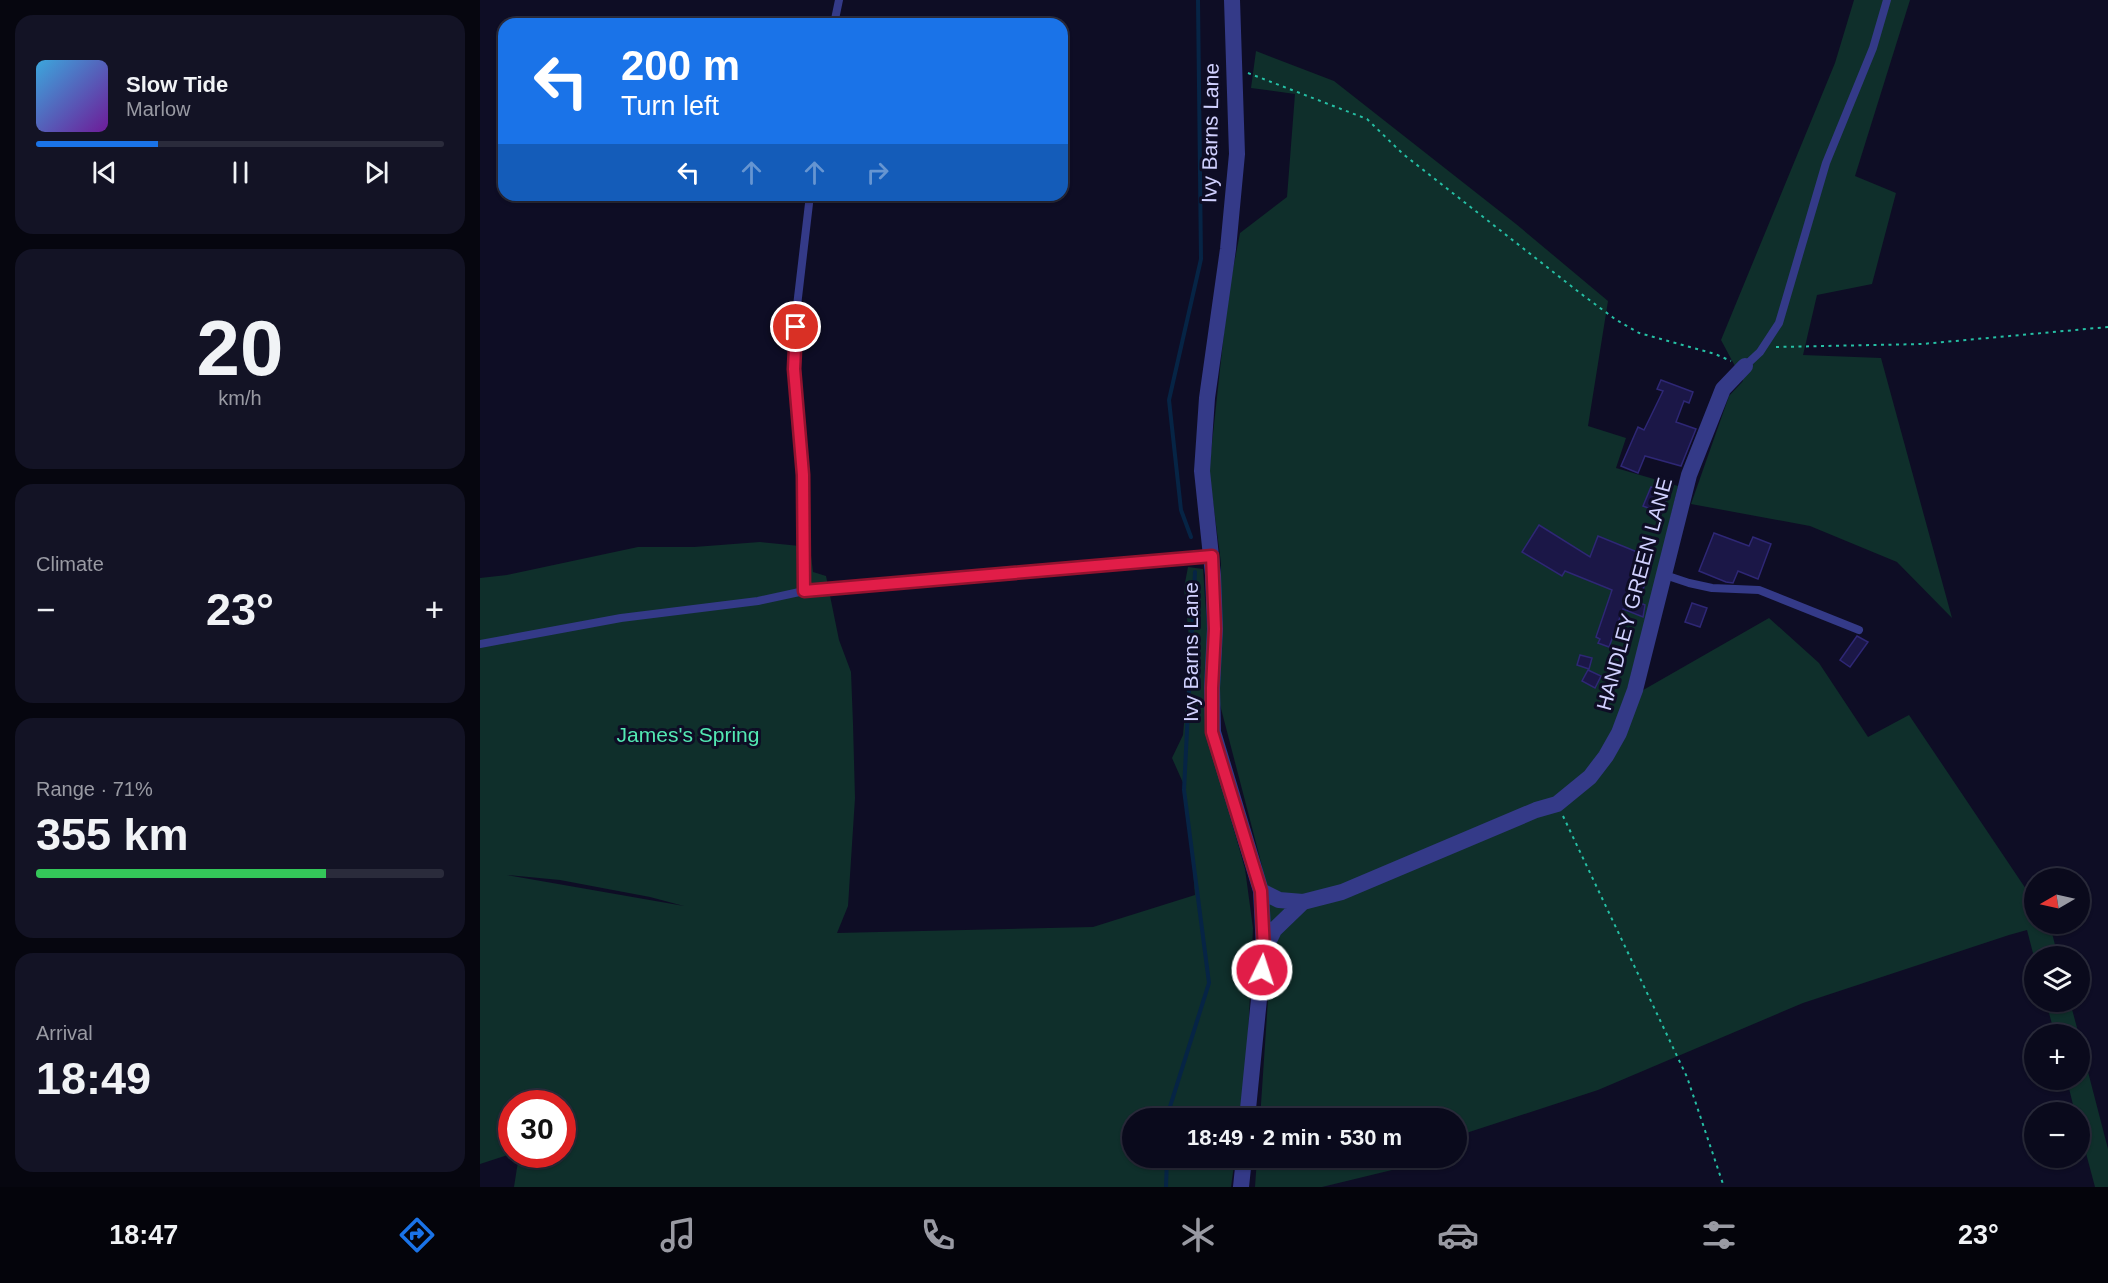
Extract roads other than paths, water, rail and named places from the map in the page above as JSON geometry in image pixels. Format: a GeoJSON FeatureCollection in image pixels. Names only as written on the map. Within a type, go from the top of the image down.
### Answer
{"type":"FeatureCollection","features":[{"type":"Feature","properties":{"kind":"street","name":"Ivy Barns Lane"},"geometry":{"type":"LineString","coordinates":[[1232,0],[1237,154],[1228,249],[1207,398],[1202,471],[1212,556],[1215,629],[1212,732],[1261,891],[1264,950],[1248,1108]]}},
{"type":"Feature","properties":{"kind":"street","name":"HANDLEY GREEN LANE"},"geometry":{"type":"LineString","coordinates":[[1261,891],[1279,900],[1303,902],[1342,892],[1536,810],[1557,804],[1590,777],[1606,756],[1619,732],[1635,690],[1689,475],[1712,414],[1723,389],[1745,366]]}},
{"type":"Feature","properties":{"kind":"street","name":"HANDLEY GREEN LANE"},"geometry":{"type":"LineString","coordinates":[[1264,950],[1274,930],[1303,902]]}},
{"type":"Feature","properties":{"kind":"street"},"geometry":{"type":"LineString","coordinates":[[1241,1187],[1243,1168]]}},
{"type":"Feature","properties":{"kind":"lane"},"geometry":{"type":"LineString","coordinates":[[835,18],[839,0]]}},
{"type":"Feature","properties":{"kind":"lane"},"geometry":{"type":"LineString","coordinates":[[1745,366],[1760,352],[1779,323],[1826,163],[1873,48],[1887,0]]}},
{"type":"Feature","properties":{"kind":"lane"},"geometry":{"type":"LineString","coordinates":[[804,591],[803,475],[794,369],[796,306],[809,201]]}},
{"type":"Feature","properties":{"kind":"lane"},"geometry":{"type":"LineString","coordinates":[[480,644],[621,618],[758,601],[804,591],[1212,556]]}},
{"type":"Feature","properties":{"kind":"lane"},"geometry":{"type":"LineString","coordinates":[[1665,574],[1712,588],[1759,590],[1859,630]]}},
{"type":"Feature","properties":{"kind":"waterway"},"geometry":{"type":"LineString","coordinates":[[1191,537],[1181,510],[1169,400],[1201,259],[1198,0]]}},
{"type":"Feature","properties":{"kind":"waterway"},"geometry":{"type":"LineString","coordinates":[[1170,1108],[1209,983],[1184,790],[1195,572]]}},
{"type":"Feature","properties":{"kind":"waterway"},"geometry":{"type":"LineString","coordinates":[[1166,1187],[1167,1168]]}},
{"type":"Feature","properties":{"kind":"park label","name":"James's Spring"},"geometry":{"type":"Point","coordinates":[688,734]}}]}
